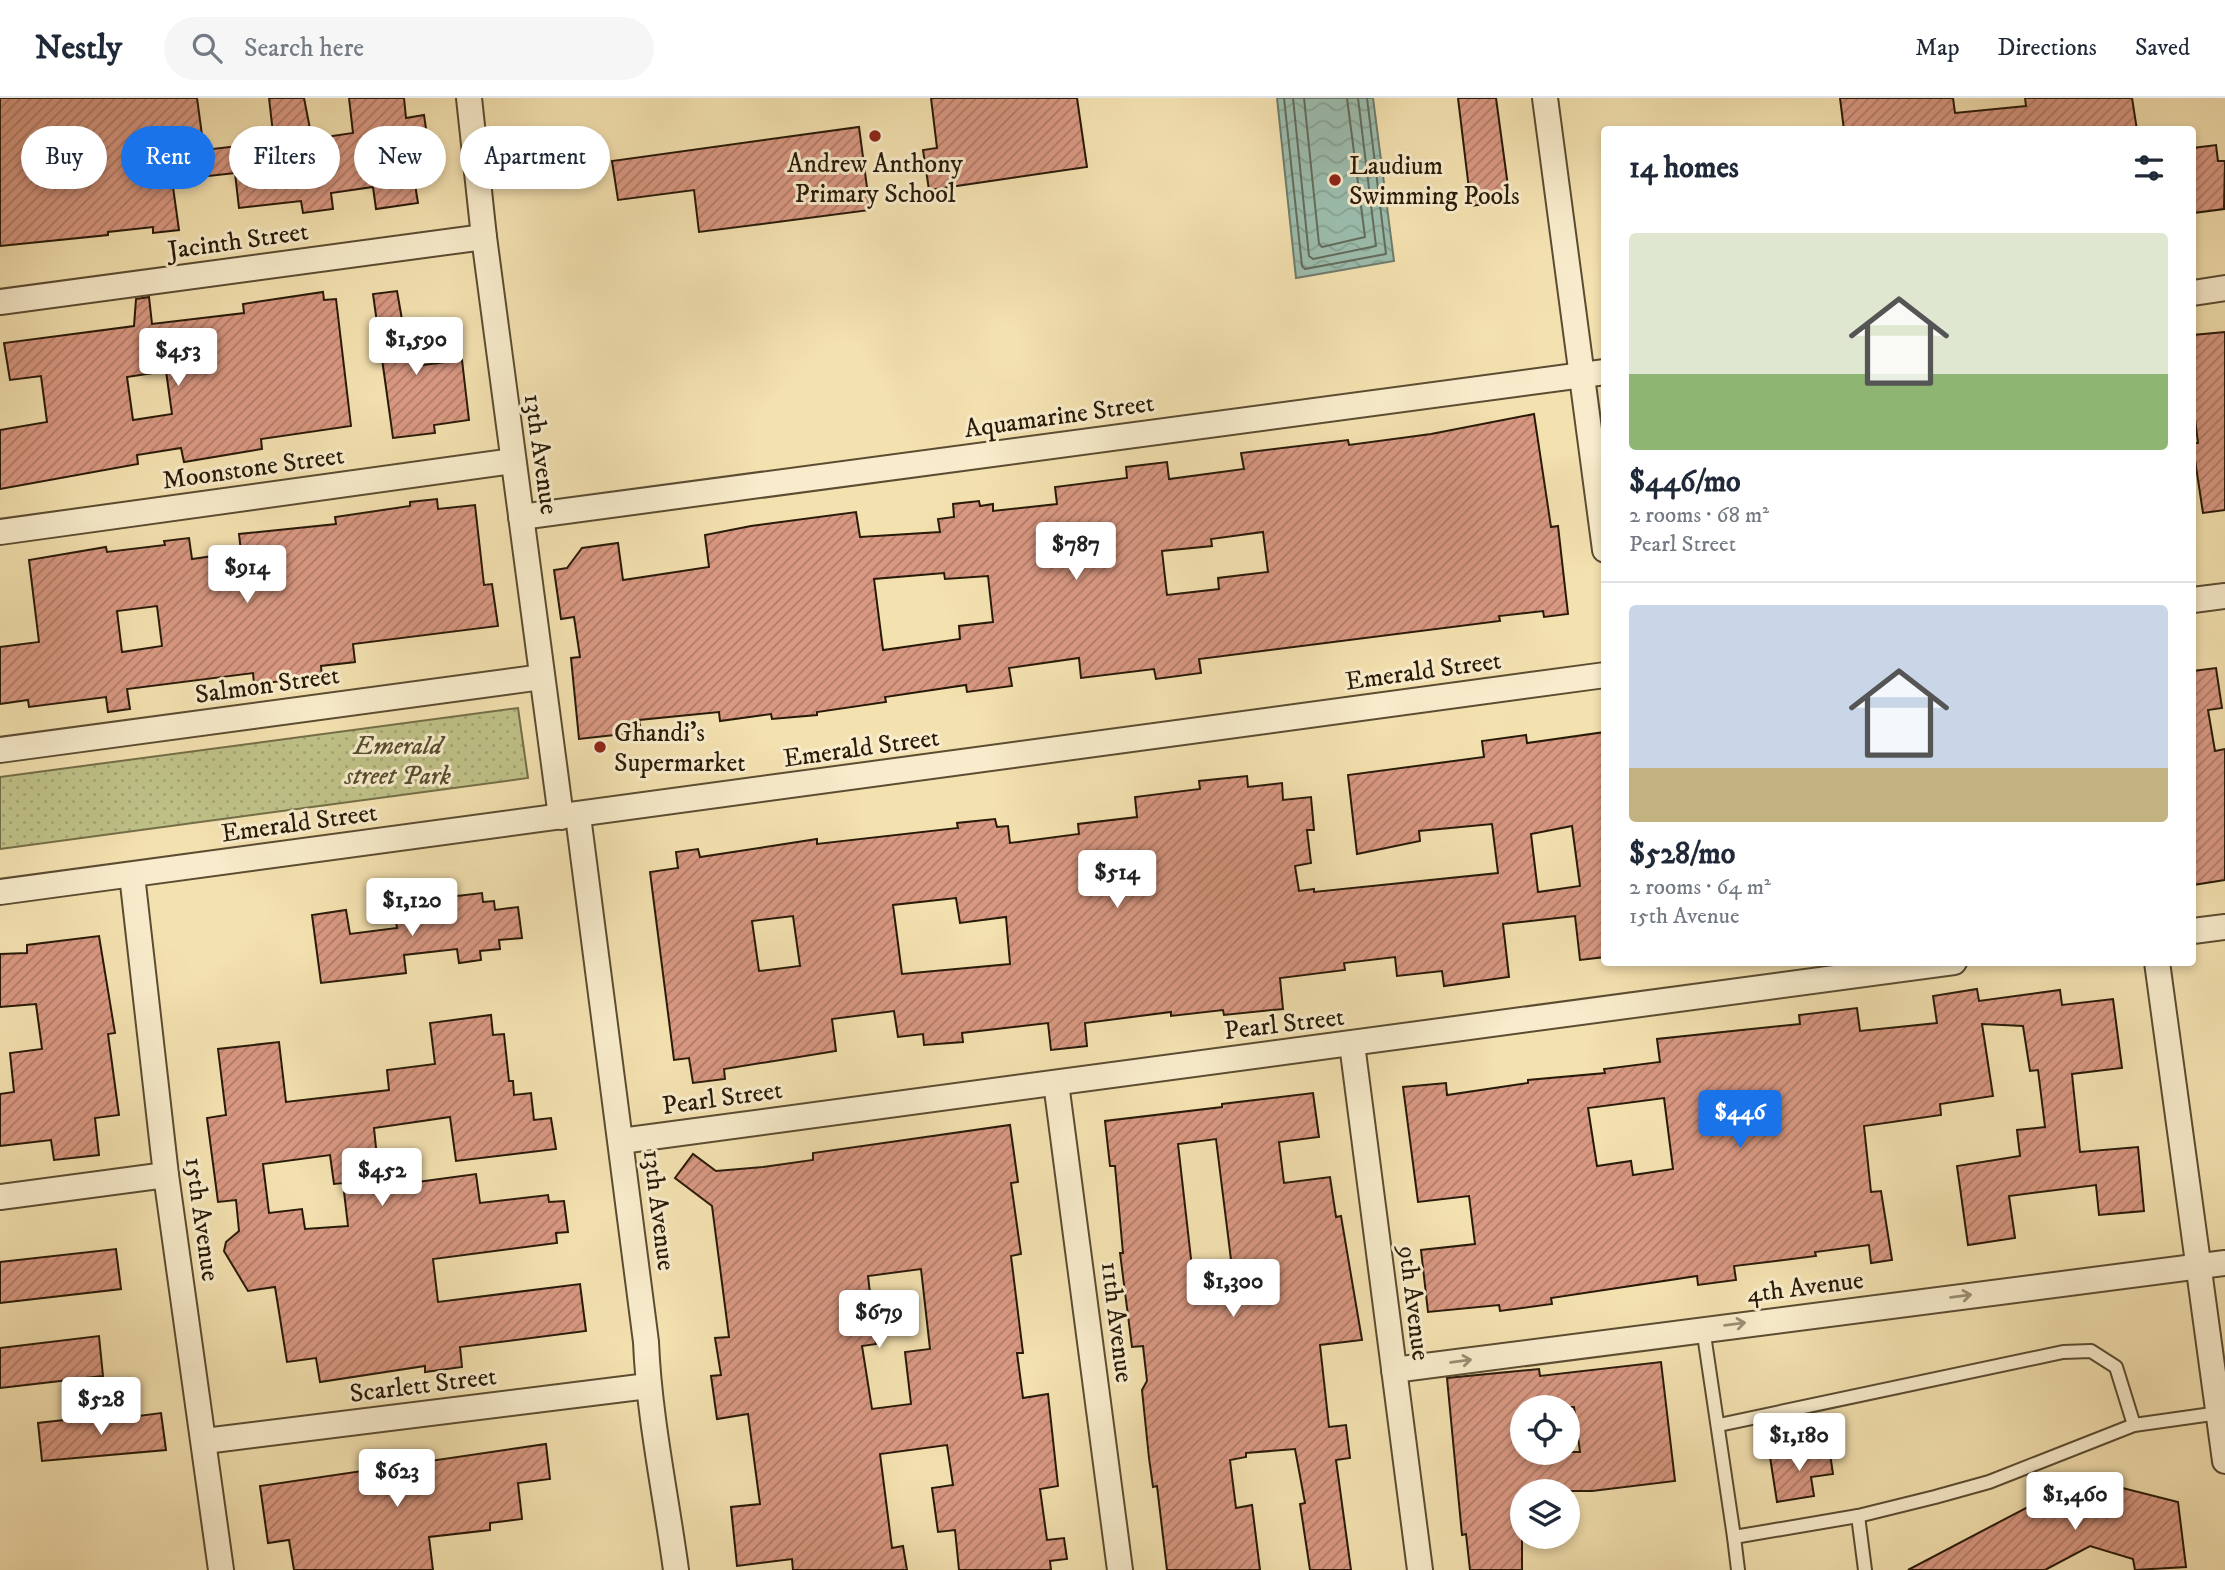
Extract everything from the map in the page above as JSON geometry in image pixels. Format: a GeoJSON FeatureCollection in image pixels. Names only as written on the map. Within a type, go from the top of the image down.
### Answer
{"type":"FeatureCollection","features":[{"type":"Feature","properties":{"kind":"street","name":"13th Avenue"},"geometry":{"type":"LineString","coordinates":[[469,98],[484,237],[542,677],[570,816],[621,1140],[646,1342],[648,1386],[656,1421],[676,1570]]}},
{"type":"Feature","properties":{"kind":"street"},"geometry":{"type":"LineString","coordinates":[[1545,98],[1593,373],[1601,491]]}},
{"type":"Feature","properties":{"kind":"street","name":"Jacinth Street"},"geometry":{"type":"LineString","coordinates":[[0,302],[484,237]]}},
{"type":"Feature","properties":{"kind":"street"},"geometry":{"type":"LineString","coordinates":[[2196,293],[2225,288]]}},
{"type":"Feature","properties":{"kind":"street","name":"Aquamarine Street"},"geometry":{"type":"LineString","coordinates":[[521,517],[1593,373]]}},
{"type":"Feature","properties":{"kind":"street","name":"Moonstone Street"},"geometry":{"type":"LineString","coordinates":[[0,532],[513,461]]}},
{"type":"Feature","properties":{"kind":"street"},"geometry":{"type":"LineString","coordinates":[[2196,600],[2225,596]]}},
{"type":"Feature","properties":{"kind":"street","name":"Emerald Street"},"geometry":{"type":"LineString","coordinates":[[0,892],[1601,676]]}},
{"type":"Feature","properties":{"kind":"street","name":"Salmon Street"},"geometry":{"type":"LineString","coordinates":[[0,750],[542,677]]}},
{"type":"Feature","properties":{"kind":"street","name":"15th Avenue"},"geometry":{"type":"LineString","coordinates":[[132,874],[166,1175],[221,1570]]}},
{"type":"Feature","properties":{"kind":"street"},"geometry":{"type":"LineString","coordinates":[[2196,931],[2225,927]]}},
{"type":"Feature","properties":{"kind":"street","name":"Pearl Street"},"geometry":{"type":"LineString","coordinates":[[621,1140],[1925,966]]}},
{"type":"Feature","properties":{"kind":"street"},"geometry":{"type":"LineString","coordinates":[[2158,966],[2225,1461]]}},
{"type":"Feature","properties":{"kind":"street","name":"9th Avenue"},"geometry":{"type":"LineString","coordinates":[[1352,1044],[1420,1570]]}},
{"type":"Feature","properties":{"kind":"street","name":"11th Avenue"},"geometry":{"type":"LineString","coordinates":[[1056,1083],[1120,1570]]}},
{"type":"Feature","properties":{"kind":"street"},"geometry":{"type":"LineString","coordinates":[[0,1197],[166,1175]]}},
{"type":"Feature","properties":{"kind":"street","name":"4th Avenue"},"geometry":{"type":"LineString","coordinates":[[1394,1370],[1703,1328],[2225,1263]]}},
{"type":"Feature","properties":{"kind":"street","name":"Scarlett Street"},"geometry":{"type":"LineString","coordinates":[[205,1441],[648,1386]]}},
{"type":"Feature","properties":{"kind":"lane"},"geometry":{"type":"LineString","coordinates":[[1703,1328],[1738,1570]]}},
{"type":"Feature","properties":{"kind":"lane"},"geometry":{"type":"LineString","coordinates":[[1719,1425],[2063,1352],[2091,1351],[2104,1356],[2116,1367],[2134,1425]]}},
{"type":"Feature","properties":{"kind":"lane"},"geometry":{"type":"LineString","coordinates":[[1734,1537],[1858,1516],[1989,1482],[2134,1425],[2219,1413]]}},
{"type":"Feature","properties":{"kind":"lane"},"geometry":{"type":"LineString","coordinates":[[1858,1516],[1865,1570]]}},
{"type":"Feature","properties":{"kind":"green space","name":"Emerald street Park"},"geometry":{"type":"Polygon","coordinates":[[[518,708],[528,778],[0,849],[0,777],[518,708]]]}},
{"type":"Feature","properties":{"kind":"water","name":"Laudium Swimming Pools"},"geometry":{"type":"Polygon","coordinates":[[[1277,98],[1373,98],[1394,261],[1296,278],[1277,98]]]}},
{"type":"Feature","properties":{"kind":"building"},"geometry":{"type":"Polygon","coordinates":[[[0,98],[197,98],[201,126],[121,126],[121,189],[173,189],[179,230],[153,233],[153,227],[108,232],[108,235],[0,246],[0,98]]]}},
{"type":"Feature","properties":{"kind":"building"},"geometry":{"type":"Polygon","coordinates":[[[269,98],[304,98],[309,126],[272,126],[269,98]]]}},
{"type":"Feature","properties":{"kind":"building"},"geometry":{"type":"Polygon","coordinates":[[[349,98],[404,98],[406,118],[424,115],[426,126],[354,126],[354,189],[359,189],[331,193],[333,209],[303,213],[301,201],[239,208],[237,189],[340,189],[340,135],[353,133],[349,98]]]}},
{"type":"Feature","properties":{"kind":"building"},"geometry":{"type":"Polygon","coordinates":[[[931,98],[1077,98],[1087,167],[929,190],[923,150],[937,148],[931,98]]]}},
{"type":"Feature","properties":{"kind":"building"},"geometry":{"type":"Polygon","coordinates":[[[1458,98],[1496,98],[1510,201],[1471,206],[1458,98]]]}},
{"type":"Feature","properties":{"kind":"building"},"geometry":{"type":"Polygon","coordinates":[[[1840,98],[1953,98],[1955,113],[2026,106],[2025,98],[2132,98],[2136,126],[1844,126],[1840,98]]]}},
{"type":"Feature","properties":{"kind":"building"},"geometry":{"type":"Polygon","coordinates":[[[859,127],[870,210],[699,232],[694,190],[618,200],[612,161],[859,127]]]}},
{"type":"Feature","properties":{"kind":"building"},"geometry":{"type":"Polygon","coordinates":[[[2216,145],[2218,161],[2225,161],[2224,209],[2196,213],[2196,148],[2216,145]]]}},
{"type":"Feature","properties":{"kind":"building"},"geometry":{"type":"Polygon","coordinates":[[[229,147],[229,174],[215,175],[215,149],[229,147]]]}},
{"type":"Feature","properties":{"kind":"building"},"geometry":{"type":"Polygon","coordinates":[[[373,189],[416,189],[418,203],[376,209],[373,189]]]}},
{"type":"Feature","properties":{"kind":"building"},"geometry":{"type":"Polygon","coordinates":[[[397,291],[404,331],[420,333],[423,365],[462,360],[469,420],[434,425],[435,433],[393,438],[373,294],[397,291]]]}},
{"type":"Feature","properties":{"kind":"building"},"geometry":{"type":"Polygon","coordinates":[[[323,292],[324,300],[336,299],[351,426],[261,439],[262,449],[184,462],[181,448],[137,455],[138,464],[0,489],[0,430],[47,422],[41,376],[10,380],[4,343],[134,326],[136,299],[149,297],[152,324],[244,313],[243,304],[323,292]],[[166,371],[127,377],[133,420],[172,414],[166,371]]]}},
{"type":"Feature","properties":{"kind":"building"},"geometry":{"type":"Polygon","coordinates":[[[2225,332],[2225,510],[2203,513],[2196,467],[2196,335],[2225,332]]]}},
{"type":"Feature","properties":{"kind":"building"},"geometry":{"type":"Polygon","coordinates":[[[1534,414],[1551,527],[1558,526],[1568,614],[1544,617],[1543,611],[1499,616],[1500,621],[1199,659],[1201,673],[1156,679],[1154,669],[1081,678],[1079,658],[1009,668],[1012,686],[967,692],[966,685],[885,697],[886,702],[817,712],[817,715],[772,719],[771,714],[720,721],[719,712],[639,720],[641,732],[579,739],[571,658],[580,657],[574,617],[561,619],[554,570],[567,568],[582,548],[618,543],[623,580],[709,567],[705,535],[751,526],[856,512],[860,537],[940,532],[938,519],[954,517],[953,504],[979,501],[980,506],[993,504],[993,511],[1057,504],[1055,487],[1127,478],[1126,467],[1167,462],[1169,479],[1244,469],[1241,453],[1348,440],[1349,445],[1431,434],[1534,414]],[[1263,532],[1211,539],[1212,546],[1162,551],[1167,595],[1219,589],[1218,578],[1268,572],[1263,532]],[[944,573],[874,579],[883,650],[960,639],[959,626],[993,622],[988,576],[945,579],[944,573]]]}},
{"type":"Feature","properties":{"kind":"building"},"geometry":{"type":"Polygon","coordinates":[[[437,499],[438,509],[475,505],[484,585],[492,584],[498,626],[353,644],[355,662],[321,666],[322,677],[254,684],[253,673],[127,689],[130,709],[108,712],[106,697],[29,707],[28,700],[0,704],[0,647],[39,642],[29,560],[106,547],[107,552],[165,545],[164,541],[189,538],[192,559],[241,552],[239,534],[336,524],[335,517],[410,506],[410,502],[437,499]],[[157,606],[117,611],[122,652],[162,646],[157,606]]]}},
{"type":"Feature","properties":{"kind":"building"},"geometry":{"type":"Polygon","coordinates":[[[2216,668],[2222,708],[2208,710],[2215,751],[2225,749],[2225,880],[2196,885],[2196,671],[2216,668]]]}},
{"type":"Feature","properties":{"kind":"building"},"geometry":{"type":"Polygon","coordinates":[[[1601,733],[1601,957],[1580,960],[1575,916],[1503,924],[1509,977],[1444,986],[1442,971],[1397,976],[1395,957],[1344,963],[1345,970],[1280,978],[1283,1009],[1224,1015],[1223,1010],[1171,1016],[1171,1012],[1085,1023],[1087,1046],[1051,1050],[1048,1023],[962,1033],[963,1042],[924,1045],[923,1034],[898,1037],[894,1011],[832,1019],[836,1051],[724,1069],[725,1079],[693,1083],[689,1058],[674,1060],[650,872],[678,868],[676,852],[698,849],[700,857],[817,839],[817,844],[958,828],[957,823],[995,819],[997,827],[1008,826],[1010,843],[1079,834],[1078,824],[1137,817],[1135,797],[1200,789],[1199,781],[1247,776],[1248,787],[1282,783],[1283,800],[1311,797],[1314,830],[1307,830],[1311,863],[1295,866],[1299,891],[1314,889],[1314,892],[1498,873],[1492,824],[1419,831],[1420,841],[1357,854],[1348,775],[1484,757],[1482,741],[1526,735],[1527,743],[1601,733]],[[1572,826],[1531,834],[1538,892],[1580,886],[1572,826]],[[956,898],[893,905],[902,974],[1010,964],[1006,917],[960,923],[956,898]],[[793,916],[752,921],[759,971],[800,966],[793,916]]]}},
{"type":"Feature","properties":{"kind":"building"},"geometry":{"type":"Polygon","coordinates":[[[482,893],[483,902],[494,901],[495,910],[518,907],[522,938],[499,940],[500,949],[480,951],[481,960],[459,963],[457,949],[404,955],[406,973],[321,983],[312,915],[346,910],[350,934],[397,928],[395,913],[441,907],[440,898],[482,893]]]}},
{"type":"Feature","properties":{"kind":"building"},"geometry":{"type":"Polygon","coordinates":[[[99,936],[115,1033],[108,1034],[119,1115],[95,1118],[99,1155],[54,1160],[51,1140],[0,1146],[0,1094],[14,1092],[10,1053],[42,1049],[36,1004],[0,1007],[0,954],[27,953],[27,945],[99,936]]]}},
{"type":"Feature","properties":{"kind":"building"},"geometry":{"type":"Polygon","coordinates":[[[1977,989],[1979,1001],[2060,990],[2062,1005],[2113,999],[2122,1068],[2072,1074],[2080,1152],[2138,1147],[2144,1211],[2099,1215],[2096,1185],[2009,1196],[2015,1238],[1968,1245],[1957,1166],[2020,1156],[2017,1130],[2045,1127],[2038,1070],[2030,1071],[2023,1026],[1982,1024],[1993,1096],[1940,1104],[1941,1115],[1864,1126],[1871,1192],[1881,1191],[1892,1260],[1871,1263],[1869,1245],[1815,1252],[1816,1256],[1734,1266],[1736,1280],[1698,1285],[1697,1276],[1551,1298],[1552,1304],[1500,1311],[1499,1305],[1428,1312],[1421,1250],[1475,1244],[1469,1196],[1418,1202],[1403,1087],[1446,1083],[1447,1095],[1528,1083],[1528,1080],[1605,1073],[1604,1069],[1660,1062],[1657,1039],[1800,1024],[1799,1015],[1857,1008],[1860,1031],[1937,1023],[1933,996],[1977,989]],[[1664,1098],[1588,1108],[1597,1166],[1631,1161],[1633,1175],[1673,1169],[1664,1098]]]}},
{"type":"Feature","properties":{"kind":"building"},"geometry":{"type":"Polygon","coordinates":[[[491,1015],[493,1035],[504,1034],[509,1081],[513,1081],[514,1095],[531,1093],[534,1120],[551,1118],[556,1149],[456,1161],[450,1117],[374,1128],[380,1187],[476,1174],[480,1203],[548,1195],[549,1202],[564,1201],[568,1232],[556,1233],[557,1243],[433,1259],[438,1302],[580,1284],[586,1331],[460,1347],[462,1367],[425,1372],[425,1366],[320,1382],[316,1358],[287,1362],[275,1287],[248,1291],[224,1251],[226,1242],[239,1231],[236,1200],[218,1202],[207,1118],[226,1115],[218,1049],[279,1042],[286,1102],[389,1090],[387,1070],[435,1064],[430,1023],[491,1015]],[[330,1155],[263,1164],[269,1213],[302,1209],[305,1229],[348,1226],[343,1183],[334,1184],[330,1155]]]}},
{"type":"Feature","properties":{"kind":"building"},"geometry":{"type":"Polygon","coordinates":[[[1313,1093],[1319,1137],[1279,1142],[1284,1183],[1330,1177],[1336,1217],[1341,1216],[1362,1340],[1320,1345],[1329,1427],[1346,1425],[1350,1458],[1336,1460],[1351,1570],[1310,1570],[1300,1504],[1305,1503],[1295,1449],[1246,1453],[1246,1457],[1230,1460],[1236,1508],[1252,1505],[1260,1570],[1167,1570],[1157,1486],[1153,1487],[1149,1458],[1142,1390],[1147,1381],[1143,1346],[1132,1347],[1120,1253],[1123,1253],[1115,1166],[1110,1166],[1105,1121],[1222,1107],[1222,1104],[1313,1093]],[[1216,1139],[1178,1144],[1196,1303],[1236,1300],[1216,1139]]]}},
{"type":"Feature","properties":{"kind":"building"},"geometry":{"type":"Polygon","coordinates":[[[1010,1125],[1018,1182],[1011,1183],[1021,1254],[1011,1256],[1023,1353],[1017,1353],[1023,1398],[1048,1394],[1058,1486],[1040,1489],[1047,1540],[1064,1538],[1067,1559],[1050,1561],[1051,1570],[959,1570],[955,1530],[938,1532],[932,1488],[953,1485],[947,1445],[880,1454],[892,1548],[903,1546],[907,1570],[793,1570],[792,1559],[737,1566],[731,1507],[760,1504],[748,1414],[717,1419],[711,1376],[721,1375],[715,1338],[729,1337],[712,1206],[675,1178],[693,1154],[716,1171],[813,1160],[813,1153],[1010,1125]],[[921,1269],[868,1276],[876,1344],[862,1346],[872,1409],[911,1404],[905,1352],[930,1349],[921,1269]]]}},
{"type":"Feature","properties":{"kind":"building"},"geometry":{"type":"Polygon","coordinates":[[[116,1249],[121,1289],[0,1303],[0,1262],[116,1249]]]}},
{"type":"Feature","properties":{"kind":"building"},"geometry":{"type":"Polygon","coordinates":[[[99,1336],[103,1376],[0,1388],[0,1348],[99,1336]]]}},
{"type":"Feature","properties":{"kind":"building"},"geometry":{"type":"Polygon","coordinates":[[[1661,1362],[1675,1481],[1580,1491],[1580,1479],[1510,1479],[1510,1549],[1522,1549],[1522,1570],[1470,1570],[1466,1534],[1462,1535],[1447,1378],[1539,1369],[1540,1376],[1661,1362]]]}},
{"type":"Feature","properties":{"kind":"building"},"geometry":{"type":"Polygon","coordinates":[[[161,1413],[166,1450],[42,1461],[38,1423],[99,1416],[100,1421],[161,1413]]]}},
{"type":"Feature","properties":{"kind":"building"},"geometry":{"type":"Polygon","coordinates":[[[546,1444],[550,1479],[518,1483],[522,1519],[490,1523],[490,1530],[429,1537],[433,1570],[294,1570],[289,1540],[268,1543],[260,1486],[546,1444]]]}},
{"type":"Feature","properties":{"kind":"building"},"geometry":{"type":"Polygon","coordinates":[[[1829,1447],[1833,1474],[1811,1477],[1814,1496],[1777,1502],[1770,1457],[1829,1447]]]}},
{"type":"Feature","properties":{"kind":"building"},"geometry":{"type":"Polygon","coordinates":[[[2083,1478],[2178,1502],[2186,1567],[2135,1570],[2133,1559],[2090,1546],[2045,1570],[1908,1570],[2083,1478]]]}},
{"type":"Feature","properties":{"kind":"place","name":"Andrew Anthony Primary School"},"geometry":{"type":"Point","coordinates":[875,136]}},
{"type":"Feature","properties":{"kind":"place","name":"Laudium Swimming Pools"},"geometry":{"type":"Point","coordinates":[1335,180]}},
{"type":"Feature","properties":{"kind":"place","name":"Ghandi's Supermarket"},"geometry":{"type":"Point","coordinates":[600,747]}}]}
